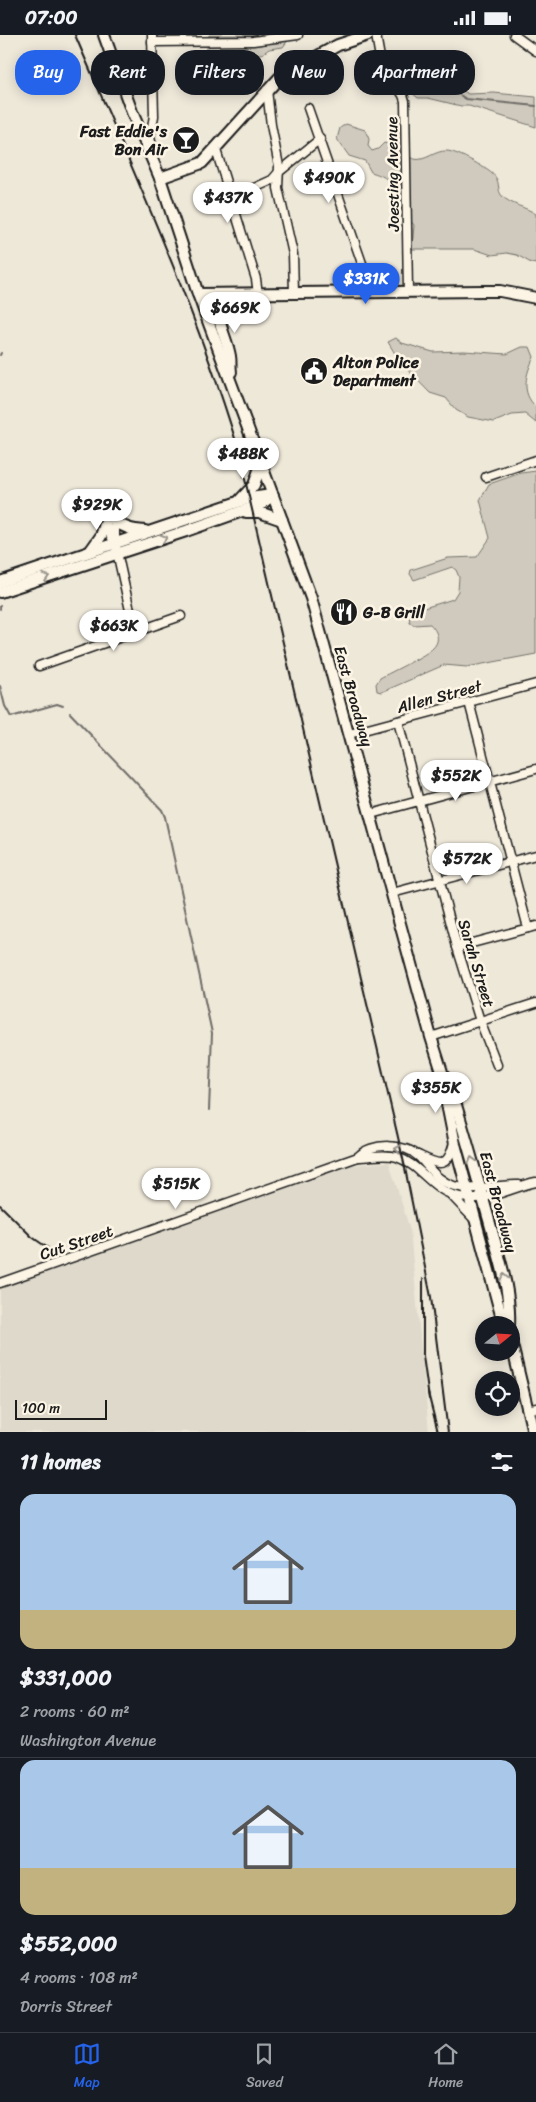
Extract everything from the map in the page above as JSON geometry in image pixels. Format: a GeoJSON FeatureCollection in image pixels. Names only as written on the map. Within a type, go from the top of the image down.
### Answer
{"type":"FeatureCollection","features":[{"type":"Feature","properties":{"kind":"main road","name":"East Broadway"},"geometry":{"type":"LineString","coordinates":[[104,35],[132,112],[160,179],[198,294],[311,598],[431,1037],[448,1091],[456,1102],[475,1193],[477,1223],[502,1316]]}},
{"type":"Feature","properties":{"kind":"main road"},"geometry":{"type":"LineString","coordinates":[[160,179],[196,166],[216,150],[280,77],[348,40],[367,35]]}},
{"type":"Feature","properties":{"kind":"main road"},"geometry":{"type":"LineString","coordinates":[[198,294],[500,291],[536,298]]}},
{"type":"Feature","properties":{"kind":"main road"},"geometry":{"type":"LineString","coordinates":[[231,383],[230,355],[220,329],[221,313],[230,303],[258,294]]}},
{"type":"Feature","properties":{"kind":"main road"},"geometry":{"type":"LineString","coordinates":[[237,507],[254,485],[262,463]]}},
{"type":"Feature","properties":{"kind":"main road"},"geometry":{"type":"LineString","coordinates":[[0,592],[118,553],[237,507],[256,497],[273,495]]}},
{"type":"Feature","properties":{"kind":"main road"},"geometry":{"type":"LineString","coordinates":[[0,582],[149,531],[237,507],[282,520]]}},
{"type":"Feature","properties":{"kind":"main road"},"geometry":{"type":"LineString","coordinates":[[89,552],[102,536],[110,519],[128,528],[149,531]]}},
{"type":"Feature","properties":{"kind":"main road","name":"East Broadway"},"geometry":{"type":"LineString","coordinates":[[448,1091],[447,1104],[455,1141],[475,1193],[506,1286],[509,1316]]}},
{"type":"Feature","properties":{"kind":"main road"},"geometry":{"type":"LineString","coordinates":[[517,1361],[532,1409],[533,1432]]}},
{"type":"Feature","properties":{"kind":"street"},"geometry":{"type":"LineString","coordinates":[[160,179],[150,137],[154,116],[152,39],[253,41],[298,35]]}},
{"type":"Feature","properties":{"kind":"street"},"geometry":{"type":"LineString","coordinates":[[376,35],[379,50]]}},
{"type":"Feature","properties":{"kind":"street"},"geometry":{"type":"LineString","coordinates":[[514,35],[536,51]]}},
{"type":"Feature","properties":{"kind":"street"},"geometry":{"type":"LineString","coordinates":[[267,90],[271,125],[278,158],[278,188],[293,254],[294,293]]}},
{"type":"Feature","properties":{"kind":"street","name":"Joesting Avenue"},"geometry":{"type":"LineString","coordinates":[[403,95],[407,159],[408,292]]}},
{"type":"Feature","properties":{"kind":"street"},"geometry":{"type":"LineString","coordinates":[[308,109],[372,292]]}},
{"type":"Feature","properties":{"kind":"street"},"geometry":{"type":"LineString","coordinates":[[232,198],[272,180],[279,172],[320,139]]}},
{"type":"Feature","properties":{"kind":"street"},"geometry":{"type":"LineString","coordinates":[[216,150],[256,279],[258,294]]}},
{"type":"Feature","properties":{"kind":"street"},"geometry":{"type":"LineString","coordinates":[[486,477],[536,460]]}},
{"type":"Feature","properties":{"kind":"street"},"geometry":{"type":"LineString","coordinates":[[107,507],[135,633]]}},
{"type":"Feature","properties":{"kind":"street"},"geometry":{"type":"LineString","coordinates":[[39,666],[181,616]]}},
{"type":"Feature","properties":{"kind":"street","name":"Allen Street"},"geometry":{"type":"LineString","coordinates":[[349,734],[536,685]]}},
{"type":"Feature","properties":{"kind":"street"},"geometry":{"type":"LineString","coordinates":[[457,947],[532,927],[511,861],[469,702]]}},
{"type":"Feature","properties":{"kind":"street","name":"Sarah Street"},"geometry":{"type":"LineString","coordinates":[[398,721],[457,947],[480,1021],[497,1065]]}},
{"type":"Feature","properties":{"kind":"street"},"geometry":{"type":"LineString","coordinates":[[371,814],[536,769]]}},
{"type":"Feature","properties":{"kind":"street"},"geometry":{"type":"LineString","coordinates":[[392,893],[536,855]]}},
{"type":"Feature","properties":{"kind":"street"},"geometry":{"type":"LineString","coordinates":[[431,1037],[536,1003]]}},
{"type":"Feature","properties":{"kind":"street","name":"Cut Street"},"geometry":{"type":"LineString","coordinates":[[358,1157],[363,1151],[384,1147],[401,1148],[442,1164],[451,1155],[455,1141]]}},
{"type":"Feature","properties":{"kind":"street","name":"Cut Street"},"geometry":{"type":"LineString","coordinates":[[0,1283],[358,1157],[382,1155],[396,1157],[451,1195],[475,1193]]}},
{"type":"Feature","properties":{"kind":"street"},"geometry":{"type":"LineString","coordinates":[[418,1155],[426,1166],[442,1181],[475,1193],[508,1191],[521,1185],[536,1182]]}},
{"type":"Feature","properties":{"kind":"street"},"geometry":{"type":"LineString","coordinates":[[451,1195],[477,1223]]}},
{"type":"Feature","properties":{"kind":"shaded area"},"geometry":{"type":"Polygon","coordinates":[[[209,35],[292,35],[283,47],[269,49],[264,53],[264,50],[207,50],[209,35]]]}},
{"type":"Feature","properties":{"kind":"shaded area"},"geometry":{"type":"Polygon","coordinates":[[[494,93],[536,97],[536,127],[469,106],[461,106],[428,98],[418,98],[414,95],[475,95],[494,93]]]}},
{"type":"Feature","properties":{"kind":"shaded area"},"geometry":{"type":"Polygon","coordinates":[[[346,124],[365,130],[369,139],[368,146],[372,151],[378,149],[384,143],[414,159],[418,159],[447,151],[465,157],[488,170],[496,178],[502,196],[510,202],[536,214],[536,264],[517,255],[507,253],[492,255],[474,249],[412,249],[414,225],[401,209],[391,184],[384,177],[371,172],[365,161],[349,156],[337,139],[340,128],[346,124]]]}},
{"type":"Feature","properties":{"kind":"shaded area"},"geometry":{"type":"Polygon","coordinates":[[[396,338],[402,343],[433,352],[464,351],[507,354],[522,347],[530,347],[534,357],[527,376],[526,389],[536,407],[536,423],[525,414],[512,415],[494,422],[468,417],[456,410],[446,398],[430,393],[400,362],[388,342],[396,338]]]}},
{"type":"Feature","properties":{"kind":"shaded area"},"geometry":{"type":"Polygon","coordinates":[[[536,471],[536,654],[467,667],[444,665],[382,692],[377,691],[376,684],[380,678],[424,655],[437,642],[435,630],[430,624],[414,625],[410,623],[409,616],[411,612],[453,599],[458,591],[459,577],[456,570],[452,567],[414,580],[410,574],[411,570],[448,558],[477,557],[490,538],[480,500],[489,484],[521,473],[536,471]]]}},
{"type":"Feature","properties":{"kind":"shaded area"},"geometry":{"type":"Polygon","coordinates":[[[389,1162],[410,1230],[429,1432],[0,1432],[0,1285],[351,1165],[389,1162]]]}},
{"type":"Feature","properties":{"kind":"waterway"},"geometry":{"type":"LineString","coordinates":[[460,95],[466,99],[536,106]]}},
{"type":"Feature","properties":{"kind":"waterway"},"geometry":{"type":"LineString","coordinates":[[0,686],[5,706],[11,717],[57,704],[63,706]]}},
{"type":"Feature","properties":{"kind":"waterway"},"geometry":{"type":"LineString","coordinates":[[70,713],[162,810],[165,817],[212,1033],[209,1110]]}},
{"type":"Feature","properties":{"kind":"railway"},"geometry":{"type":"LineString","coordinates":[[75,35],[162,238],[202,340],[237,445],[404,1163],[431,1297],[448,1432]]}},
{"type":"Feature","properties":{"kind":"railway"},"geometry":{"type":"LineString","coordinates":[[0,1205],[32,1237],[55,1253]]}},
{"type":"Feature","properties":{"kind":"railway"},"geometry":{"type":"LineString","coordinates":[[423,1279],[423,1356],[429,1399]]}},
{"type":"Feature","properties":{"kind":"railway"},"geometry":{"type":"LineString","coordinates":[[428,1393],[438,1432]]}},
{"type":"Feature","properties":{"kind":"place","name":"Fast Eddie's Bon Air"},"geometry":{"type":"Point","coordinates":[186,140]}},
{"type":"Feature","properties":{"kind":"place","name":"Alton Police Department"},"geometry":{"type":"Point","coordinates":[314,371]}},
{"type":"Feature","properties":{"kind":"place","name":"G-B Grill"},"geometry":{"type":"Point","coordinates":[344,612]}}]}
